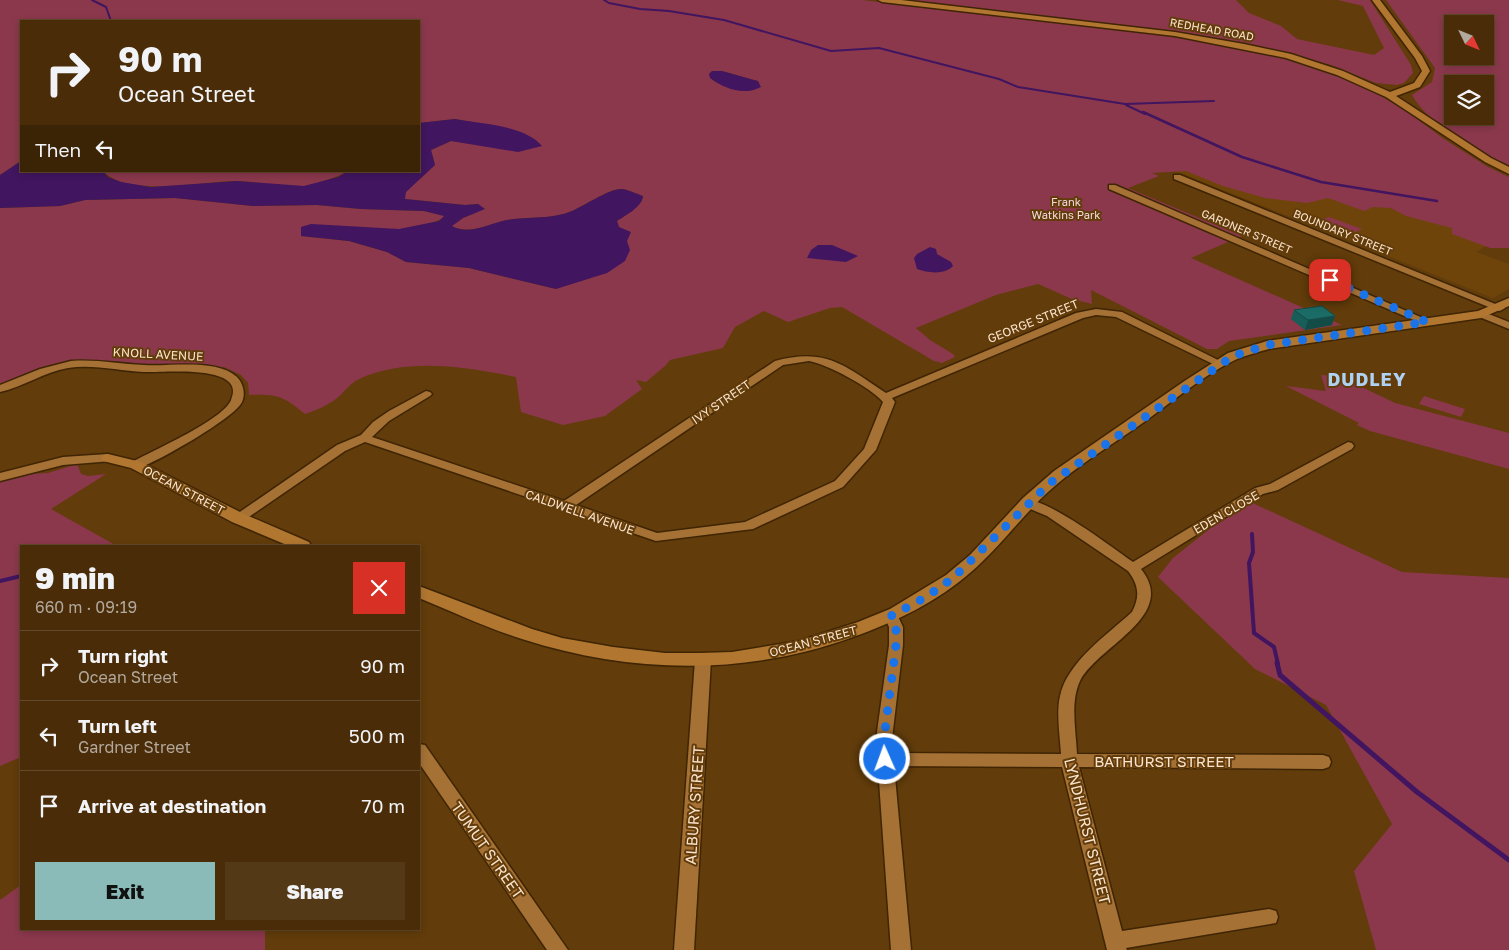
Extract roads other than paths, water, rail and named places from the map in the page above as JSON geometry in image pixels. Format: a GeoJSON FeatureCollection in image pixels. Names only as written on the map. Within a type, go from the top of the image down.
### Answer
{"type":"FeatureCollection","features":[{"type":"Feature","properties":{"kind":"main road","name":"REDHEAD ROAD"},"geometry":{"type":"LineString","coordinates":[[882,0],[1141,30],[1237,44],[1313,63],[1349,76],[1389,95],[1488,160],[1509,171]]}},
{"type":"Feature","properties":{"kind":"main road"},"geometry":{"type":"LineString","coordinates":[[1376,0],[1419,58],[1426,71],[1425,78],[1413,88],[1389,95]]}},
{"type":"Feature","properties":{"kind":"main road","name":"OCEAN STREET"},"geometry":{"type":"LineString","coordinates":[[420,592],[532,636],[562,644],[643,657],[703,660],[754,656],[834,638],[891,616],[926,597],[953,578],[974,559],[1028,502],[1058,476],[1219,363],[1233,356],[1267,345],[1481,314],[1504,305]]}},
{"type":"Feature","properties":{"kind":"main road","name":"OCEAN STREET"},"geometry":{"type":"LineString","coordinates":[[108,458],[136,464],[238,518],[301,545]]}},
{"type":"Feature","properties":{"kind":"street","name":"BOUNDARY STREET"},"geometry":{"type":"LineString","coordinates":[[1177,177],[1504,305]]}},
{"type":"Feature","properties":{"kind":"street","name":"GARDNER STREET"},"geometry":{"type":"LineString","coordinates":[[1112,187],[1427,322]]}},
{"type":"Feature","properties":{"kind":"street","name":"GEORGE STREET"},"geometry":{"type":"LineString","coordinates":[[884,397],[1080,315],[1096,312],[1118,314],[1219,363]]}},
{"type":"Feature","properties":{"kind":"street"},"geometry":{"type":"LineString","coordinates":[[1481,314],[1509,326]]}},
{"type":"Feature","properties":{"kind":"street","name":"IVY STREET"},"geometry":{"type":"LineString","coordinates":[[565,507],[779,363],[794,358],[818,358],[829,361],[884,397]]}},
{"type":"Feature","properties":{"kind":"street","name":"KNOLL AVENUE"},"geometry":{"type":"LineString","coordinates":[[0,390],[60,366],[88,363],[146,369],[195,369],[218,372],[229,377],[237,384],[239,393],[236,402],[229,411],[215,421],[136,464]]}},
{"type":"Feature","properties":{"kind":"street"},"geometry":{"type":"LineString","coordinates":[[238,518],[341,448],[365,438],[371,429],[426,394]]}},
{"type":"Feature","properties":{"kind":"street","name":"CALDWELL AVENUE"},"geometry":{"type":"LineString","coordinates":[[365,438],[656,537],[748,526],[839,484],[870,450],[889,402],[884,397]]}},
{"type":"Feature","properties":{"kind":"street","name":"EDEN CLOSE"},"geometry":{"type":"LineString","coordinates":[[1133,568],[1259,491],[1274,487],[1348,446]]}},
{"type":"Feature","properties":{"kind":"street","name":"OCEAN STREET"},"geometry":{"type":"LineString","coordinates":[[0,477],[62,461],[108,458]]}},
{"type":"Feature","properties":{"kind":"street","name":"LYNDHURST STREET"},"geometry":{"type":"LineString","coordinates":[[1028,502],[1052,513],[1133,568],[1141,578],[1145,590],[1144,602],[1137,614],[1080,668],[1072,682],[1067,697],[1069,760],[1116,946]]}},
{"type":"Feature","properties":{"kind":"street"},"geometry":{"type":"LineString","coordinates":[[891,616],[896,626],[896,645],[884,738],[901,950]]}},
{"type":"Feature","properties":{"kind":"street","name":"ALBURY STREET"},"geometry":{"type":"LineString","coordinates":[[684,950],[703,660]]}},
{"type":"Feature","properties":{"kind":"street","name":"TUMUT STREET"},"geometry":{"type":"LineString","coordinates":[[420,751],[558,950]]}},
{"type":"Feature","properties":{"kind":"street","name":"BATHURST STREET"},"geometry":{"type":"LineString","coordinates":[[885,759],[1323,762]]}},
{"type":"Feature","properties":{"kind":"street"},"geometry":{"type":"LineString","coordinates":[[1116,946],[1269,916]]}},
{"type":"Feature","properties":{"kind":"waterway"},"geometry":{"type":"LineString","coordinates":[[92,0],[106,7],[111,20]]}},
{"type":"Feature","properties":{"kind":"waterway"},"geometry":{"type":"LineString","coordinates":[[604,0],[609,3],[640,9],[669,11],[724,20],[831,51],[879,48],[999,79],[1018,87],[1125,104],[1214,101]]}},
{"type":"Feature","properties":{"kind":"waterway"},"geometry":{"type":"LineString","coordinates":[[1126,105],[1145,114]]}},
{"type":"Feature","properties":{"kind":"waterway"},"geometry":{"type":"LineString","coordinates":[[1143,112],[1242,157],[1321,182],[1437,201]]}},
{"type":"Feature","properties":{"kind":"waterway"},"geometry":{"type":"LineString","coordinates":[[1252,534],[1253,552],[1249,563],[1254,633],[1274,647],[1278,664]]}},
{"type":"Feature","properties":{"kind":"waterway"},"geometry":{"type":"LineString","coordinates":[[0,581],[20,576]]}},
{"type":"Feature","properties":{"kind":"waterway"},"geometry":{"type":"LineString","coordinates":[[1277,663],[1280,675],[1417,792],[1509,860]]}},
{"type":"Feature","properties":{"kind":"district","name":"DUDLEY"},"geometry":{"type":"Point","coordinates":[1367,379]}},
{"type":"Feature","properties":{"kind":"park label","name":"Frank Watkins Park"},"geometry":{"type":"Point","coordinates":[1066,207]}}]}
